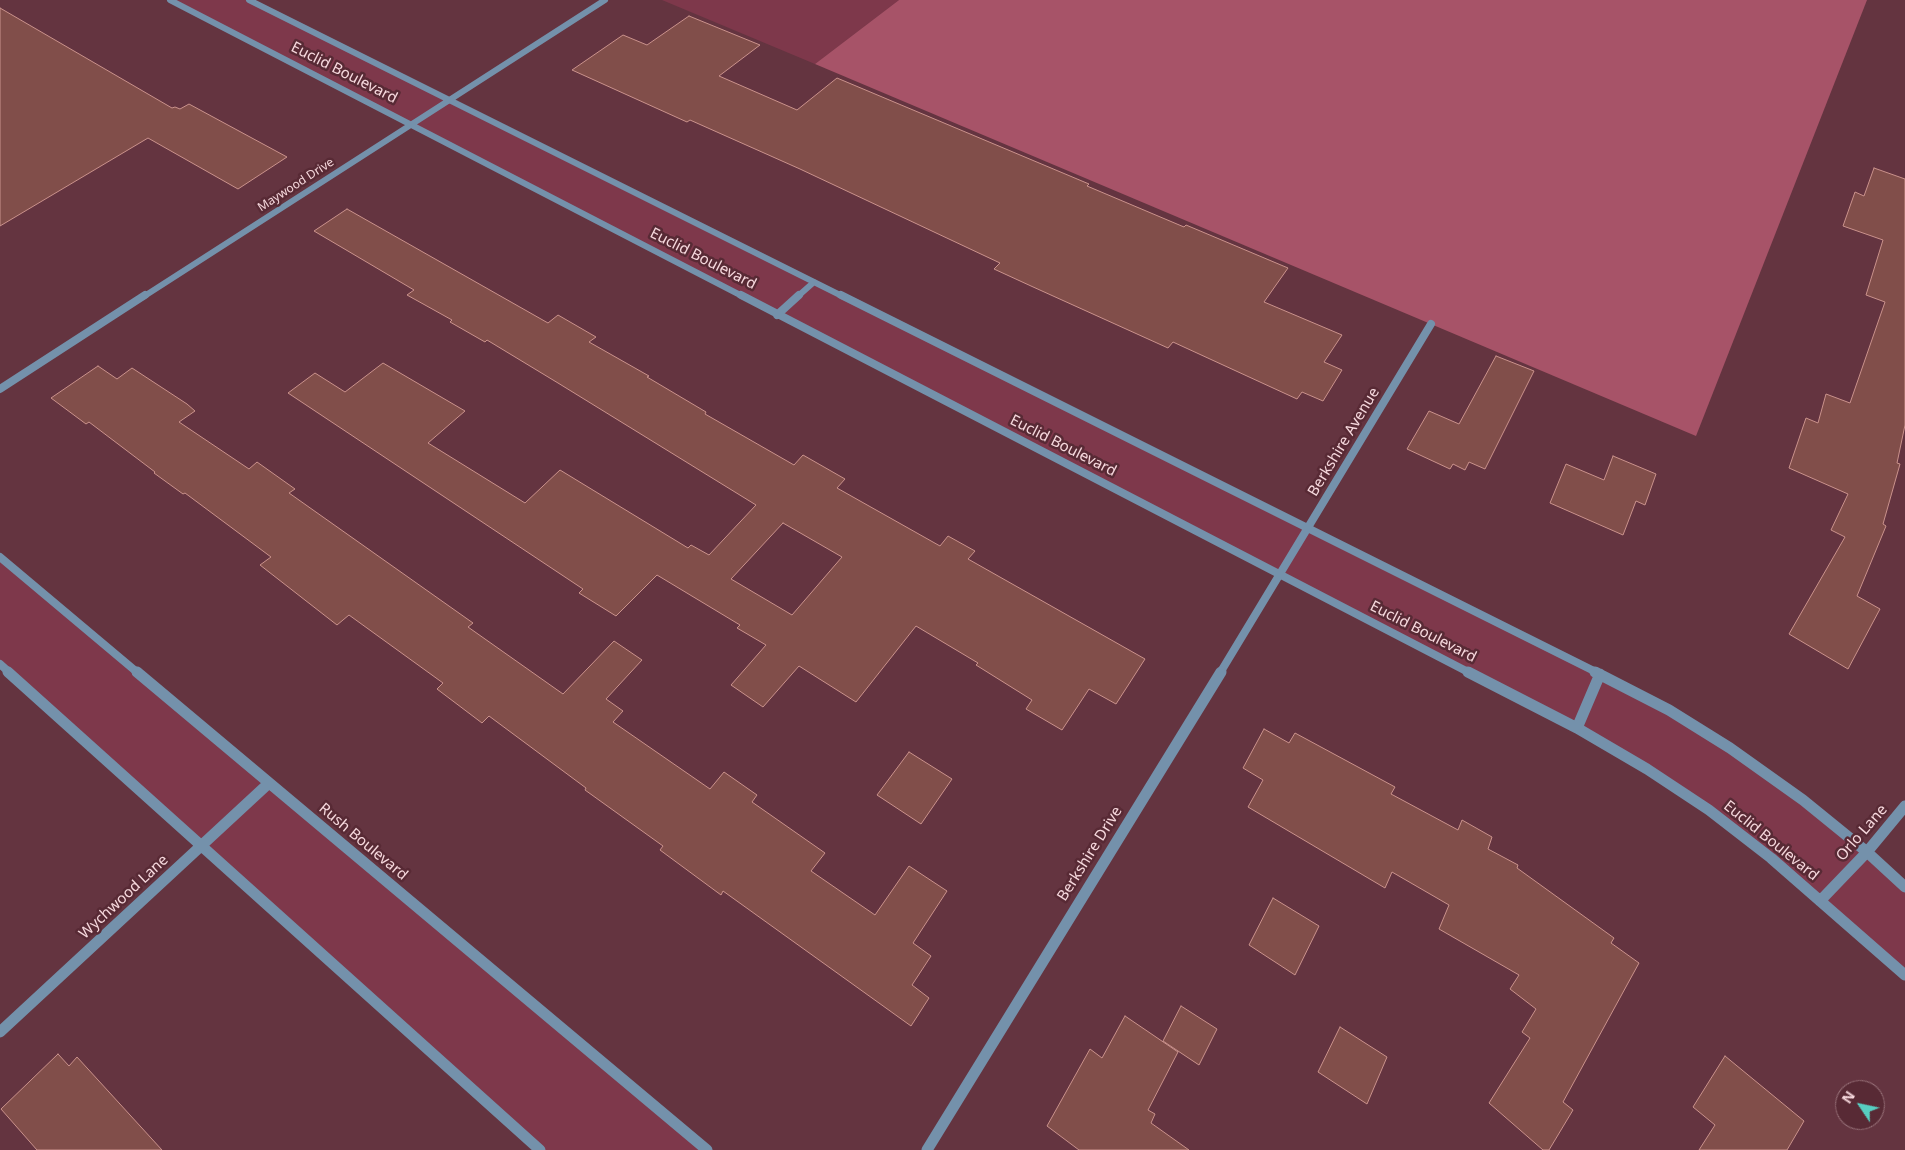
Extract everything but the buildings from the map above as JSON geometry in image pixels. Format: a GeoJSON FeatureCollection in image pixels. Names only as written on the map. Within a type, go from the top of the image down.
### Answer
{"type":"FeatureCollection","features":[{"type":"Feature","properties":{"kind":"street","name":"Euclid Boulevard"},"geometry":{"type":"LineString","coordinates":[[170,0],[1577,728],[1647,769],[1709,810],[1772,858],[1905,975]]}},
{"type":"Feature","properties":{"kind":"street","name":"Euclid Boulevard"},"geometry":{"type":"LineString","coordinates":[[249,0],[1669,710],[1730,748],[1803,800],[1866,852],[1905,888]]}},
{"type":"Feature","properties":{"kind":"street","name":"Maywood Drive"},"geometry":{"type":"LineString","coordinates":[[0,389],[605,0]]}},
{"type":"Feature","properties":{"kind":"street"},"geometry":{"type":"LineString","coordinates":[[777,315],[814,282]]}},
{"type":"Feature","properties":{"kind":"street","name":"Berkshire Avenue"},"geometry":{"type":"LineString","coordinates":[[1280,575],[1431,324]]}},
{"type":"Feature","properties":{"kind":"street","name":"Rush Boulevard"},"geometry":{"type":"LineString","coordinates":[[0,557],[707,1150]]}},
{"type":"Feature","properties":{"kind":"street","name":"Berkshire Drive"},"geometry":{"type":"LineString","coordinates":[[927,1150],[1280,575]]}},
{"type":"Feature","properties":{"kind":"street"},"geometry":{"type":"LineString","coordinates":[[0,664],[540,1150]]}},
{"type":"Feature","properties":{"kind":"street"},"geometry":{"type":"LineString","coordinates":[[1577,728],[1600,674]]}},
{"type":"Feature","properties":{"kind":"street","name":"Wychwood Lane"},"geometry":{"type":"LineString","coordinates":[[0,1032],[269,783]]}},
{"type":"Feature","properties":{"kind":"street","name":"Orlo Lane"},"geometry":{"type":"LineString","coordinates":[[1820,901],[1866,852],[1905,806]]}},
{"type":"Feature","properties":{"kind":"shaded area"},"geometry":{"type":"Polygon","coordinates":[[[170,0],[249,0],[1600,674],[1730,748],[1905,887],[1905,970],[1820,901],[1647,769],[170,0]]]}},
{"type":"Feature","properties":{"kind":"shaded area"},"geometry":{"type":"Polygon","coordinates":[[[662,0],[899,0],[815,64],[662,0]]]}},
{"type":"Feature","properties":{"kind":"shaded area"},"geometry":{"type":"Polygon","coordinates":[[[899,0],[1867,0],[1696,436],[815,64],[899,0]]]}},
{"type":"Feature","properties":{"kind":"shaded area"},"geometry":{"type":"Polygon","coordinates":[[[0,557],[707,1150],[540,1150],[0,664],[0,557]]]}}]}
